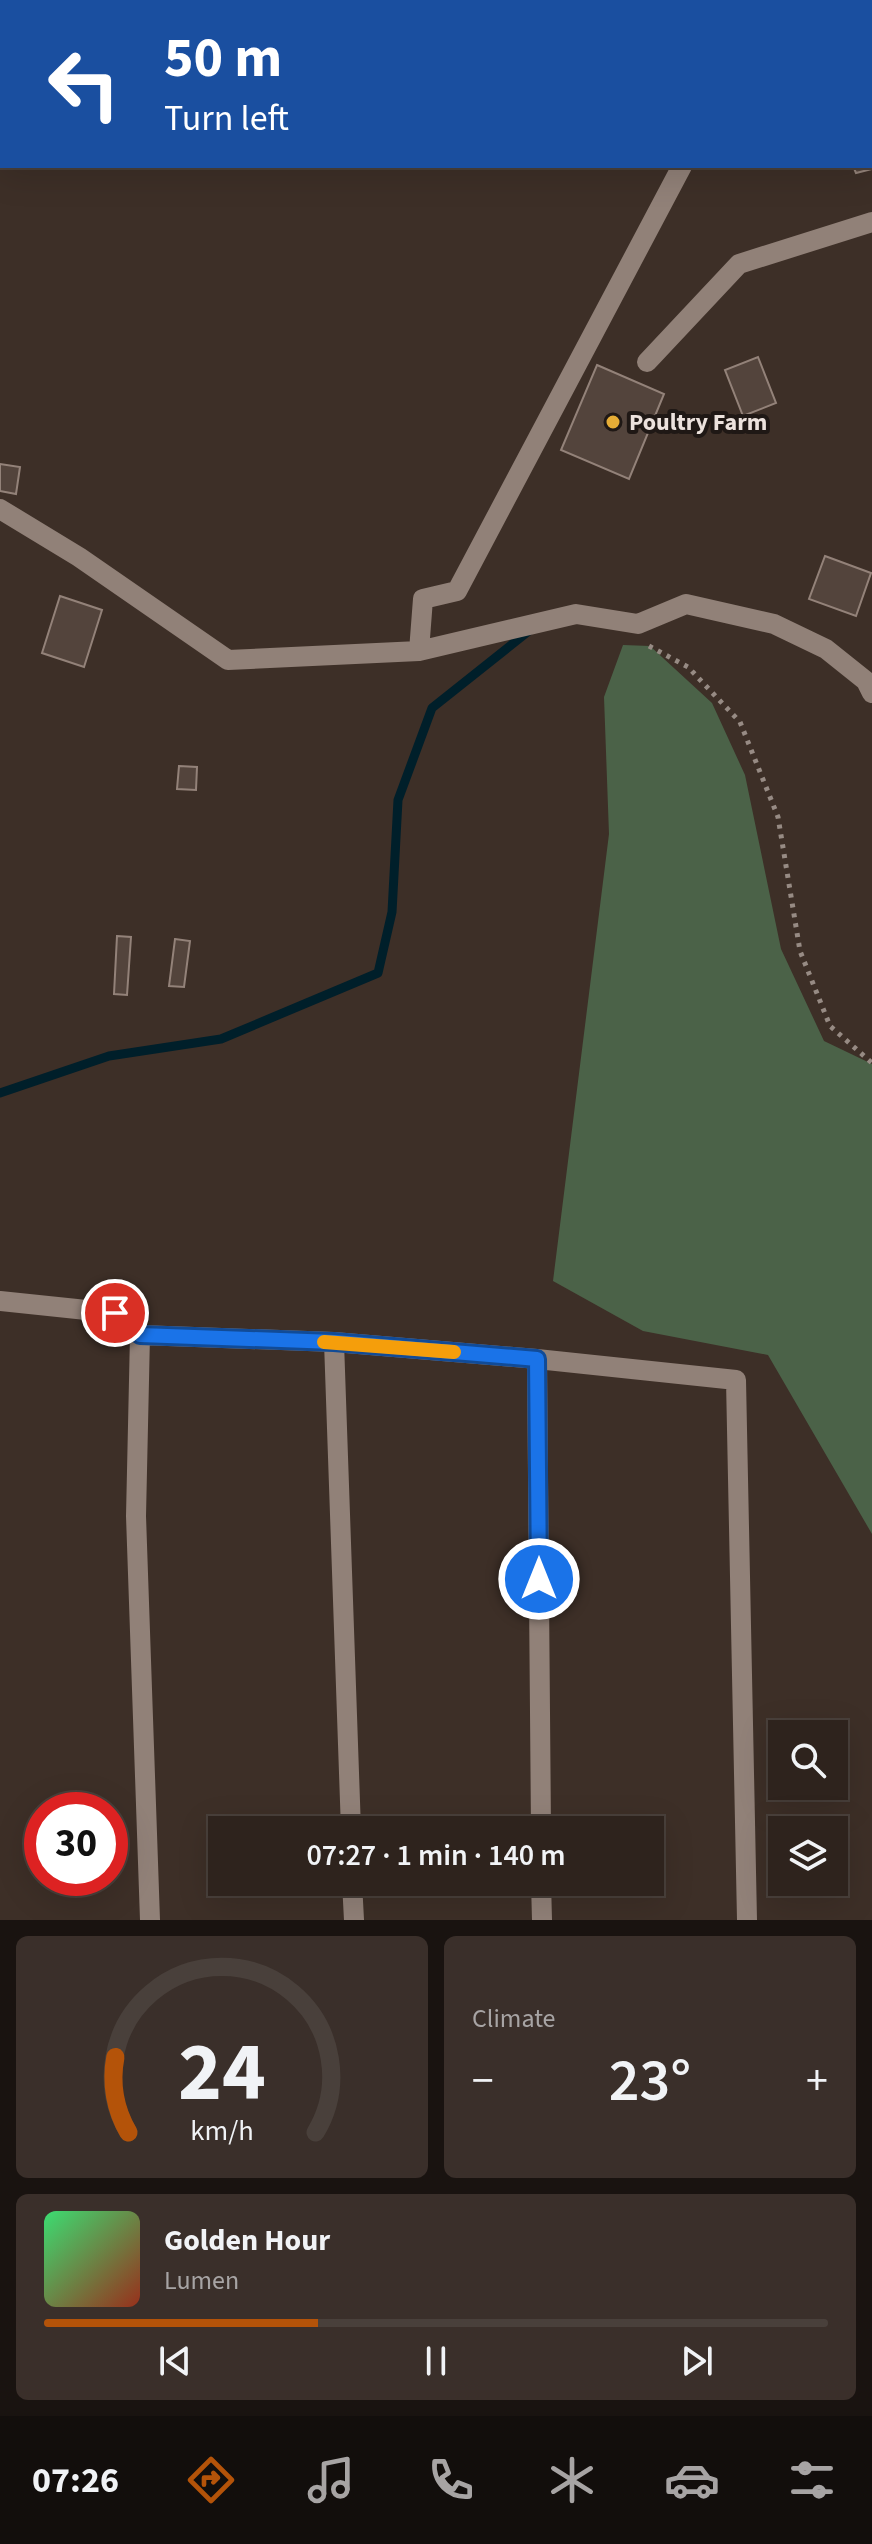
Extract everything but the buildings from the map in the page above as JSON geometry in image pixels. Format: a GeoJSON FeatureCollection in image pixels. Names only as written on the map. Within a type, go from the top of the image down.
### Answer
{"type":"FeatureCollection","features":[{"type":"Feature","properties":{"kind":"street"},"geometry":{"type":"LineString","coordinates":[[419,651],[423,599],[457,591],[681,168]]}},
{"type":"Feature","properties":{"kind":"street"},"geometry":{"type":"LineString","coordinates":[[647,362],[739,264],[872,222]]}},
{"type":"Feature","properties":{"kind":"street"},"geometry":{"type":"LineString","coordinates":[[0,509],[79,557],[228,660],[419,651],[576,614],[638,624],[686,604],[774,624],[826,649],[866,681],[872,693]]}},
{"type":"Feature","properties":{"kind":"street"},"geometry":{"type":"LineString","coordinates":[[0,1301],[115,1313],[140,1335],[334,1342],[736,1380],[747,1920]]}},
{"type":"Feature","properties":{"kind":"street"},"geometry":{"type":"LineString","coordinates":[[140,1335],[136,1516],[150,1920]]}},
{"type":"Feature","properties":{"kind":"street"},"geometry":{"type":"LineString","coordinates":[[334,1342],[351,1816]]}},
{"type":"Feature","properties":{"kind":"street"},"geometry":{"type":"LineString","coordinates":[[537,1359],[541,1816]]}},
{"type":"Feature","properties":{"kind":"street"},"geometry":{"type":"LineString","coordinates":[[353,1896],[354,1920]]}},
{"type":"Feature","properties":{"kind":"street"},"geometry":{"type":"LineString","coordinates":[[541,1896],[542,1920]]}},
{"type":"Feature","properties":{"kind":"path"},"geometry":{"type":"LineString","coordinates":[[638,624],[650,646],[688,667],[740,722],[778,817],[800,951],[830,1026],[872,1063]]}},
{"type":"Feature","properties":{"kind":"green space"},"geometry":{"type":"Polygon","coordinates":[[[623,645],[650,646],[712,703],[745,775],[781,949],[824,1041],[872,1064],[872,1534],[768,1355],[643,1331],[553,1281],[609,834],[604,697],[623,645]]]}},
{"type":"Feature","properties":{"kind":"waterway"},"geometry":{"type":"LineString","coordinates":[[0,1093],[109,1056],[221,1039],[378,973],[392,912],[398,800],[432,708],[530,630]]}},
{"type":"Feature","properties":{"kind":"slow traffic"},"geometry":{"type":"LineString","coordinates":[[324,1342],[454,1352]]}},
{"type":"Feature","properties":{"kind":"place","name":"Poultry Farm"},"geometry":{"type":"Point","coordinates":[613,422]}},
{"type":"Feature","properties":{"kind":"route"},"geometry":{"type":"LineString","coordinates":[[115,1313],[140,1335],[334,1342],[537,1359],[539,1579]]}}]}
